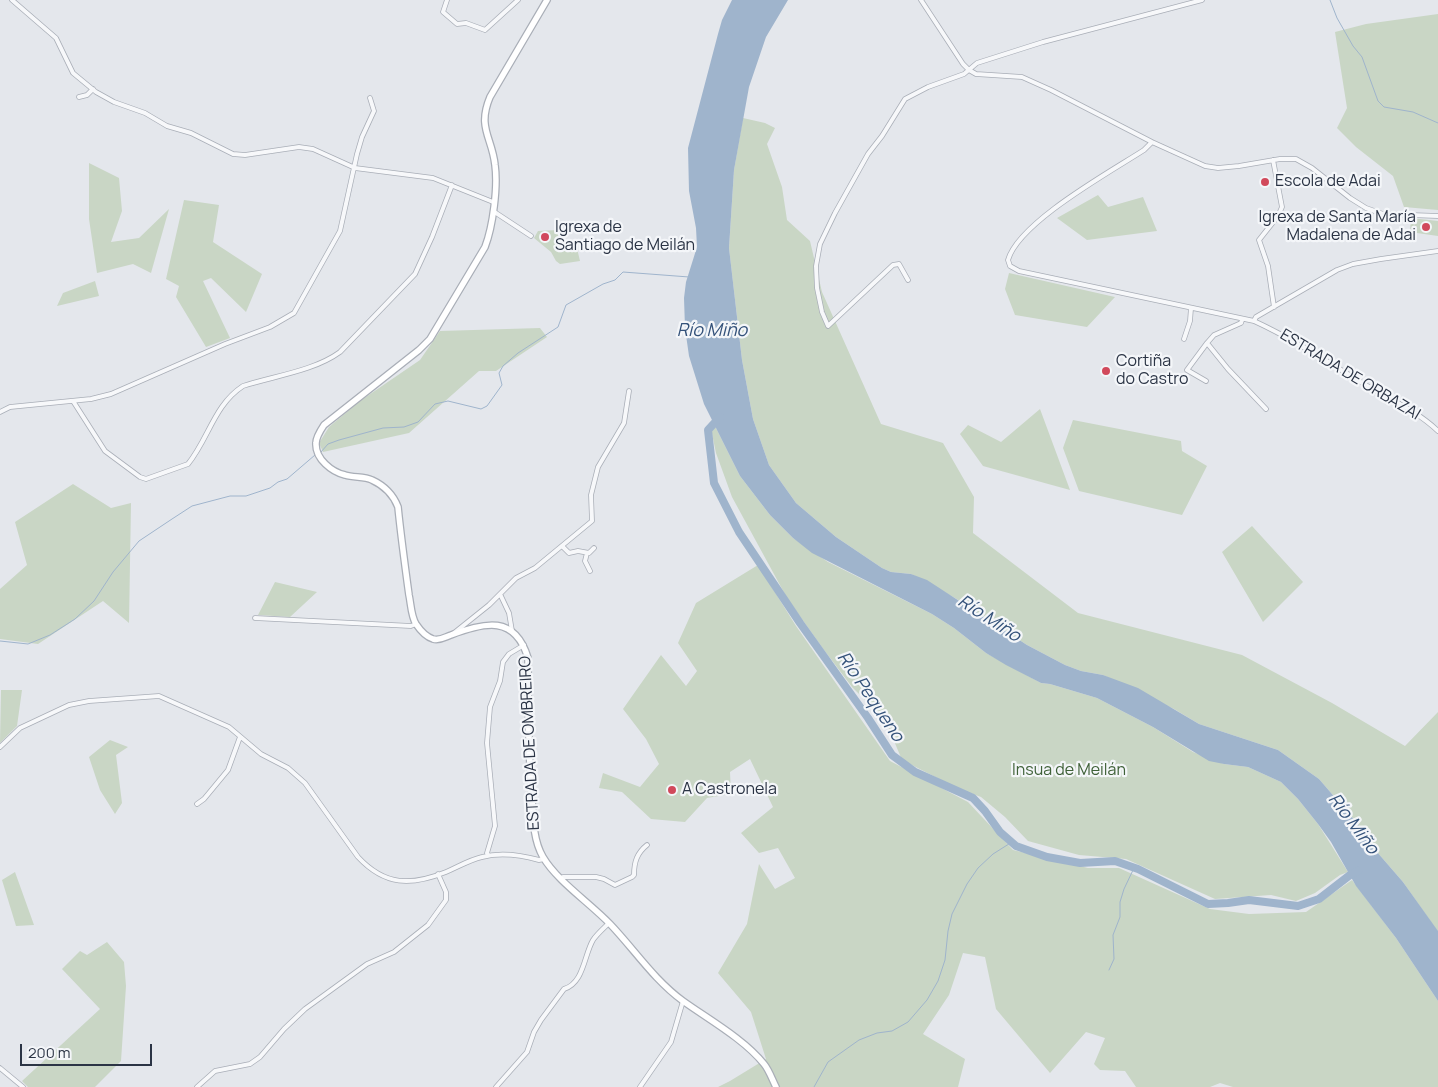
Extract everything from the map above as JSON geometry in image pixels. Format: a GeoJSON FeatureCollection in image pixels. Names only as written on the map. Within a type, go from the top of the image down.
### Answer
{"type":"FeatureCollection","features":[{"type":"Feature","properties":{"kind":"street"},"geometry":{"type":"LineString","coordinates":[[12,0],[56,38],[73,73],[93,89],[114,102],[146,113],[167,126],[191,133],[233,154],[252,154],[299,147],[313,150],[354,168],[432,178],[494,202]]}},
{"type":"Feature","properties":{"kind":"street"},"geometry":{"type":"LineString","coordinates":[[447,0],[443,12],[452,21],[457,24],[466,23],[485,30],[518,0]]}},
{"type":"Feature","properties":{"kind":"street"},"geometry":{"type":"LineString","coordinates":[[500,594],[509,613],[512,631],[493,624],[484,624],[452,634],[440,640],[432,639],[416,624],[412,617],[398,507],[394,498],[383,486],[370,479],[347,476],[330,467],[322,461],[317,452],[316,444],[318,434],[324,426],[419,350],[430,339],[485,246],[490,233],[493,211],[495,164],[484,120],[485,110],[490,97],[547,0]]}},
{"type":"Feature","properties":{"kind":"street"},"geometry":{"type":"LineString","coordinates":[[921,0],[969,70],[976,74],[1022,77],[1152,142],[1205,166],[1218,168],[1273,160],[1296,160],[1318,172],[1350,198],[1366,208],[1383,214],[1438,216]]}},
{"type":"Feature","properties":{"kind":"street"},"geometry":{"type":"LineString","coordinates":[[908,280],[899,264],[893,265],[828,326],[822,312],[817,288],[816,266],[820,244],[868,154],[882,136],[905,99],[928,87],[964,74],[977,63],[1043,42],[1202,0]]}},
{"type":"Feature","properties":{"kind":"street"},"geometry":{"type":"LineString","coordinates":[[79,97],[87,95],[93,89]]}},
{"type":"Feature","properties":{"kind":"street"},"geometry":{"type":"LineString","coordinates":[[0,412],[10,407],[91,399],[111,394],[270,327],[294,313],[340,231],[362,137],[374,111],[370,98]]}},
{"type":"Feature","properties":{"kind":"street"},"geometry":{"type":"LineString","coordinates":[[1152,142],[1144,150],[1057,206],[1033,225],[1015,244],[1008,260],[1010,266],[1019,271],[1257,322]]}},
{"type":"Feature","properties":{"kind":"street"},"geometry":{"type":"LineString","coordinates":[[1273,160],[1282,207],[1278,216],[1259,240],[1268,266],[1274,307]]}},
{"type":"Feature","properties":{"kind":"street"},"geometry":{"type":"LineString","coordinates":[[73,401],[105,451],[140,477],[146,479],[188,464],[219,410],[237,390],[243,386],[298,371],[334,357],[415,274],[452,185]]}},
{"type":"Feature","properties":{"kind":"street"},"geometry":{"type":"LineString","coordinates":[[493,211],[531,236]]}},
{"type":"Feature","properties":{"kind":"street","name":"ESTRADA DE ORBAZAI"},"geometry":{"type":"LineString","coordinates":[[1438,251],[1380,258],[1353,264],[1337,270],[1256,317],[1257,322],[1280,333],[1376,391],[1416,412],[1438,431]]}},
{"type":"Feature","properties":{"kind":"street"},"geometry":{"type":"LineString","coordinates":[[1184,339],[1190,320],[1191,308]]}},
{"type":"Feature","properties":{"kind":"street"},"geometry":{"type":"LineString","coordinates":[[1206,381],[1187,370],[1214,335],[1242,320]]}},
{"type":"Feature","properties":{"kind":"street"},"geometry":{"type":"LineString","coordinates":[[1207,343],[1228,369],[1266,409]]}},
{"type":"Feature","properties":{"kind":"street"},"geometry":{"type":"LineString","coordinates":[[452,634],[500,594],[516,578],[535,568],[592,521],[592,494],[598,467],[624,423],[629,391]]}},
{"type":"Feature","properties":{"kind":"street"},"geometry":{"type":"LineString","coordinates":[[562,546],[569,553],[578,551],[589,553],[594,548]]}},
{"type":"Feature","properties":{"kind":"street"},"geometry":{"type":"LineString","coordinates":[[587,553],[585,561],[590,572]]}},
{"type":"Feature","properties":{"kind":"street"},"geometry":{"type":"LineString","coordinates":[[255,618],[402,626],[416,624]]}},
{"type":"Feature","properties":{"kind":"street","name":"ESTRADA DE OMBREIRO"},"geometry":{"type":"LineString","coordinates":[[512,631],[524,645],[528,658],[530,773],[533,813],[536,840],[544,859],[561,878],[609,923],[668,988],[756,1056],[764,1064],[776,1087]]}},
{"type":"Feature","properties":{"kind":"street"},"geometry":{"type":"LineString","coordinates":[[488,856],[487,853],[495,826],[487,743],[490,707],[500,681],[503,662],[509,654],[524,645]]}},
{"type":"Feature","properties":{"kind":"street"},"geometry":{"type":"LineString","coordinates":[[0,748],[20,728],[69,705],[89,701],[152,696],[164,697],[229,727],[262,754],[298,776],[358,857],[382,877],[410,882],[438,874],[470,860],[505,854],[539,860],[544,859]]}},
{"type":"Feature","properties":{"kind":"street"},"geometry":{"type":"LineString","coordinates":[[197,804],[204,799],[228,770],[240,737]]}},
{"type":"Feature","properties":{"kind":"street"},"geometry":{"type":"LineString","coordinates":[[561,878],[596,877],[615,885],[621,883],[632,877],[634,874],[634,861],[640,851],[647,845]]}},
{"type":"Feature","properties":{"kind":"street"},"geometry":{"type":"LineString","coordinates":[[197,1087],[215,1071],[250,1064],[260,1057],[284,1029],[305,1009],[367,964],[394,952],[428,925],[446,900],[446,892],[438,874]]}},
{"type":"Feature","properties":{"kind":"street"},"geometry":{"type":"LineString","coordinates":[[496,1087],[527,1052],[534,1032],[541,1020],[564,989],[575,982],[586,963],[594,940],[609,923]]}},
{"type":"Feature","properties":{"kind":"street"},"geometry":{"type":"LineString","coordinates":[[640,1087],[671,1042],[683,1001]]}},
{"type":"Feature","properties":{"kind":"street"},"geometry":{"type":"LineString","coordinates":[[0,1068],[23,1087]]}},
{"type":"Feature","properties":{"kind":"green space"},"geometry":{"type":"Polygon","coordinates":[[[1438,14],[1438,210],[1404,207],[1393,176],[1356,147],[1337,128],[1347,108],[1335,32],[1366,24],[1438,14]]]}},
{"type":"Feature","properties":{"kind":"green space"},"geometry":{"type":"Polygon","coordinates":[[[743,118],[765,123],[775,128],[767,144],[782,187],[787,220],[810,241],[822,292],[881,424],[943,443],[974,497],[973,533],[1078,613],[1242,655],[1332,703],[1405,746],[1438,712],[1438,932],[1403,882],[1377,852],[1357,823],[1319,779],[1278,750],[1199,724],[1174,709],[1103,675],[1081,671],[1065,665],[1027,645],[955,598],[911,574],[891,572],[882,568],[836,537],[796,503],[769,465],[753,419],[742,360],[729,248],[734,170],[743,118]]]}},
{"type":"Feature","properties":{"kind":"green space"},"geometry":{"type":"Polygon","coordinates":[[[89,163],[119,178],[122,211],[111,242],[139,238],[169,209],[151,273],[133,264],[97,273],[89,219],[89,163]]]}},
{"type":"Feature","properties":{"kind":"green space"},"geometry":{"type":"Polygon","coordinates":[[[1098,195],[1108,207],[1143,197],[1157,231],[1087,240],[1057,218],[1098,195]]]}},
{"type":"Feature","properties":{"kind":"green space"},"geometry":{"type":"Polygon","coordinates":[[[184,200],[219,205],[213,242],[262,274],[246,312],[211,278],[203,281],[230,338],[206,347],[176,297],[179,286],[166,279],[184,200]]]}},
{"type":"Feature","properties":{"kind":"green space"},"geometry":{"type":"Polygon","coordinates":[[[1411,218],[1438,221],[1438,236],[1410,232],[1411,218]]]}},
{"type":"Feature","properties":{"kind":"green space"},"geometry":{"type":"Polygon","coordinates":[[[558,230],[560,241],[575,240],[580,261],[560,264],[551,252],[534,238],[538,231],[558,230]]]}},
{"type":"Feature","properties":{"kind":"green space"},"geometry":{"type":"Polygon","coordinates":[[[1009,273],[1115,297],[1087,327],[1015,315],[1005,289],[1009,273]]]}},
{"type":"Feature","properties":{"kind":"green space"},"geometry":{"type":"Polygon","coordinates":[[[95,281],[99,296],[57,306],[63,293],[95,281]]]}},
{"type":"Feature","properties":{"kind":"green space"},"geometry":{"type":"Polygon","coordinates":[[[540,328],[547,337],[496,371],[479,371],[409,433],[323,452],[319,443],[329,427],[360,401],[420,360],[440,331],[540,328]]]}},
{"type":"Feature","properties":{"kind":"green space"},"geometry":{"type":"Polygon","coordinates":[[[1040,409],[1070,490],[983,466],[960,434],[968,425],[1001,442],[1040,409]]]}},
{"type":"Feature","properties":{"kind":"green space"},"geometry":{"type":"Polygon","coordinates":[[[1073,420],[1181,441],[1182,451],[1207,466],[1182,515],[1079,491],[1063,448],[1073,420]]]}},
{"type":"Feature","properties":{"kind":"green space","name":"Insua de Meilán"},"geometry":{"type":"Polygon","coordinates":[[[715,426],[740,476],[770,515],[793,538],[828,562],[932,614],[954,628],[986,653],[1041,683],[1097,698],[1153,727],[1193,752],[1224,764],[1248,767],[1281,782],[1298,799],[1318,824],[1348,872],[1340,875],[1315,893],[1296,901],[1271,895],[1215,899],[1126,859],[1079,855],[1028,841],[1005,817],[981,797],[957,788],[902,760],[889,729],[876,711],[852,687],[787,598],[732,497],[716,453],[711,429],[715,426]]]}},
{"type":"Feature","properties":{"kind":"green space"},"geometry":{"type":"Polygon","coordinates":[[[73,484],[111,508],[131,503],[129,623],[103,601],[38,644],[0,639],[0,589],[27,565],[15,522],[73,484]]]}},
{"type":"Feature","properties":{"kind":"green space"},"geometry":{"type":"Polygon","coordinates":[[[1252,526],[1303,582],[1263,622],[1222,552],[1252,526]]]}},
{"type":"Feature","properties":{"kind":"green space"},"geometry":{"type":"Polygon","coordinates":[[[758,565],[796,626],[890,761],[968,802],[1013,850],[1088,868],[1119,868],[1210,909],[1249,914],[1306,912],[1352,880],[1396,938],[1438,1001],[1438,1087],[1233,1087],[1220,1083],[1210,1087],[1136,1087],[1125,1071],[1100,1070],[1094,1064],[1105,1038],[1086,1032],[1050,1073],[996,1009],[985,957],[963,953],[949,995],[923,1034],[965,1059],[958,1087],[718,1087],[766,1059],[751,1012],[718,973],[747,924],[759,864],[775,889],[795,878],[778,848],[759,853],[741,833],[773,807],[750,759],[730,772],[731,794],[707,798],[685,822],[651,819],[622,792],[599,788],[603,773],[640,787],[659,764],[646,739],[623,709],[661,655],[686,686],[697,671],[678,643],[696,603],[758,565]]]}},
{"type":"Feature","properties":{"kind":"green space"},"geometry":{"type":"Polygon","coordinates":[[[275,582],[317,592],[290,617],[258,615],[275,582]]]}},
{"type":"Feature","properties":{"kind":"green space"},"geometry":{"type":"Polygon","coordinates":[[[1,690],[22,690],[17,726],[0,743],[1,690]]]}},
{"type":"Feature","properties":{"kind":"green space"},"geometry":{"type":"Polygon","coordinates":[[[110,740],[128,747],[116,755],[122,803],[115,814],[100,790],[89,757],[110,740]]]}},
{"type":"Feature","properties":{"kind":"green space"},"geometry":{"type":"Polygon","coordinates":[[[15,872],[34,925],[16,926],[2,880],[15,872]]]}},
{"type":"Feature","properties":{"kind":"green space"},"geometry":{"type":"Polygon","coordinates":[[[107,942],[124,962],[126,986],[121,1061],[95,1087],[28,1087],[22,1081],[100,1009],[62,969],[80,951],[87,955],[107,942]]]}},
{"type":"Feature","properties":{"kind":"water","name":"Río Miño"},"geometry":{"type":"Polygon","coordinates":[[[732,0],[788,0],[766,37],[749,87],[734,170],[729,248],[742,360],[753,419],[769,465],[796,503],[836,537],[882,568],[891,572],[911,574],[927,580],[1027,645],[1065,665],[1081,671],[1103,675],[1138,688],[1199,724],[1278,750],[1319,779],[1357,823],[1438,931],[1438,1001],[1396,938],[1356,886],[1331,842],[1298,799],[1281,782],[1248,767],[1209,761],[1153,727],[1097,698],[1041,683],[1006,665],[932,614],[812,553],[793,538],[770,515],[740,476],[704,404],[689,356],[685,328],[684,298],[686,282],[697,247],[696,228],[689,191],[688,148],[722,20],[732,0]]]}},
{"type":"Feature","properties":{"kind":"waterway"},"geometry":{"type":"LineString","coordinates":[[1330,0],[1337,18],[1353,46],[1362,57],[1378,101],[1384,107],[1413,112],[1438,123]]}},
{"type":"Feature","properties":{"kind":"waterway"},"geometry":{"type":"LineString","coordinates":[[321,452],[328,444],[339,440],[383,428],[404,427],[418,422],[435,404],[448,401],[481,409],[487,406],[502,385],[499,373],[503,366],[518,353],[558,327],[566,305],[603,284],[615,280],[623,272],[689,277]]}},
{"type":"Feature","properties":{"kind":"waterway","name":"Río Pequeno"},"geometry":{"type":"LineString","coordinates":[[720,417],[708,430],[714,483],[739,532],[800,623],[892,755],[915,772],[973,798],[1000,832],[1016,846],[1047,857],[1080,863],[1115,861],[1138,869],[1208,904],[1249,900],[1298,906],[1319,899],[1358,871]]}},
{"type":"Feature","properties":{"kind":"waterway"},"geometry":{"type":"LineString","coordinates":[[0,641],[28,644],[50,635],[75,619],[94,601],[113,572],[139,541],[192,506],[230,496],[246,496],[270,488],[278,482],[287,479],[315,455]]}},
{"type":"Feature","properties":{"kind":"waterway"},"geometry":{"type":"LineString","coordinates":[[814,1087],[828,1062],[859,1040],[877,1033],[892,1031],[908,1022],[927,1000],[938,981],[945,960],[952,914],[967,884],[978,868],[993,854],[1012,842]]}},
{"type":"Feature","properties":{"kind":"waterway"},"geometry":{"type":"LineString","coordinates":[[1109,970],[1114,959],[1113,935],[1120,917],[1120,902],[1134,868]]}},
{"type":"Feature","properties":{"kind":"place","name":"Escola de Adai"},"geometry":{"type":"Point","coordinates":[1265,182]}},
{"type":"Feature","properties":{"kind":"place","name":"Igrexa de Santa María Madalena de Adai"},"geometry":{"type":"Point","coordinates":[1426,227]}},
{"type":"Feature","properties":{"kind":"place","name":"Igrexa de Santiago de Meilán"},"geometry":{"type":"Point","coordinates":[545,237]}},
{"type":"Feature","properties":{"kind":"place","name":"Cortiña do Castro"},"geometry":{"type":"Point","coordinates":[1106,371]}},
{"type":"Feature","properties":{"kind":"place","name":"A Castronela"},"geometry":{"type":"Point","coordinates":[672,790]}}]}
